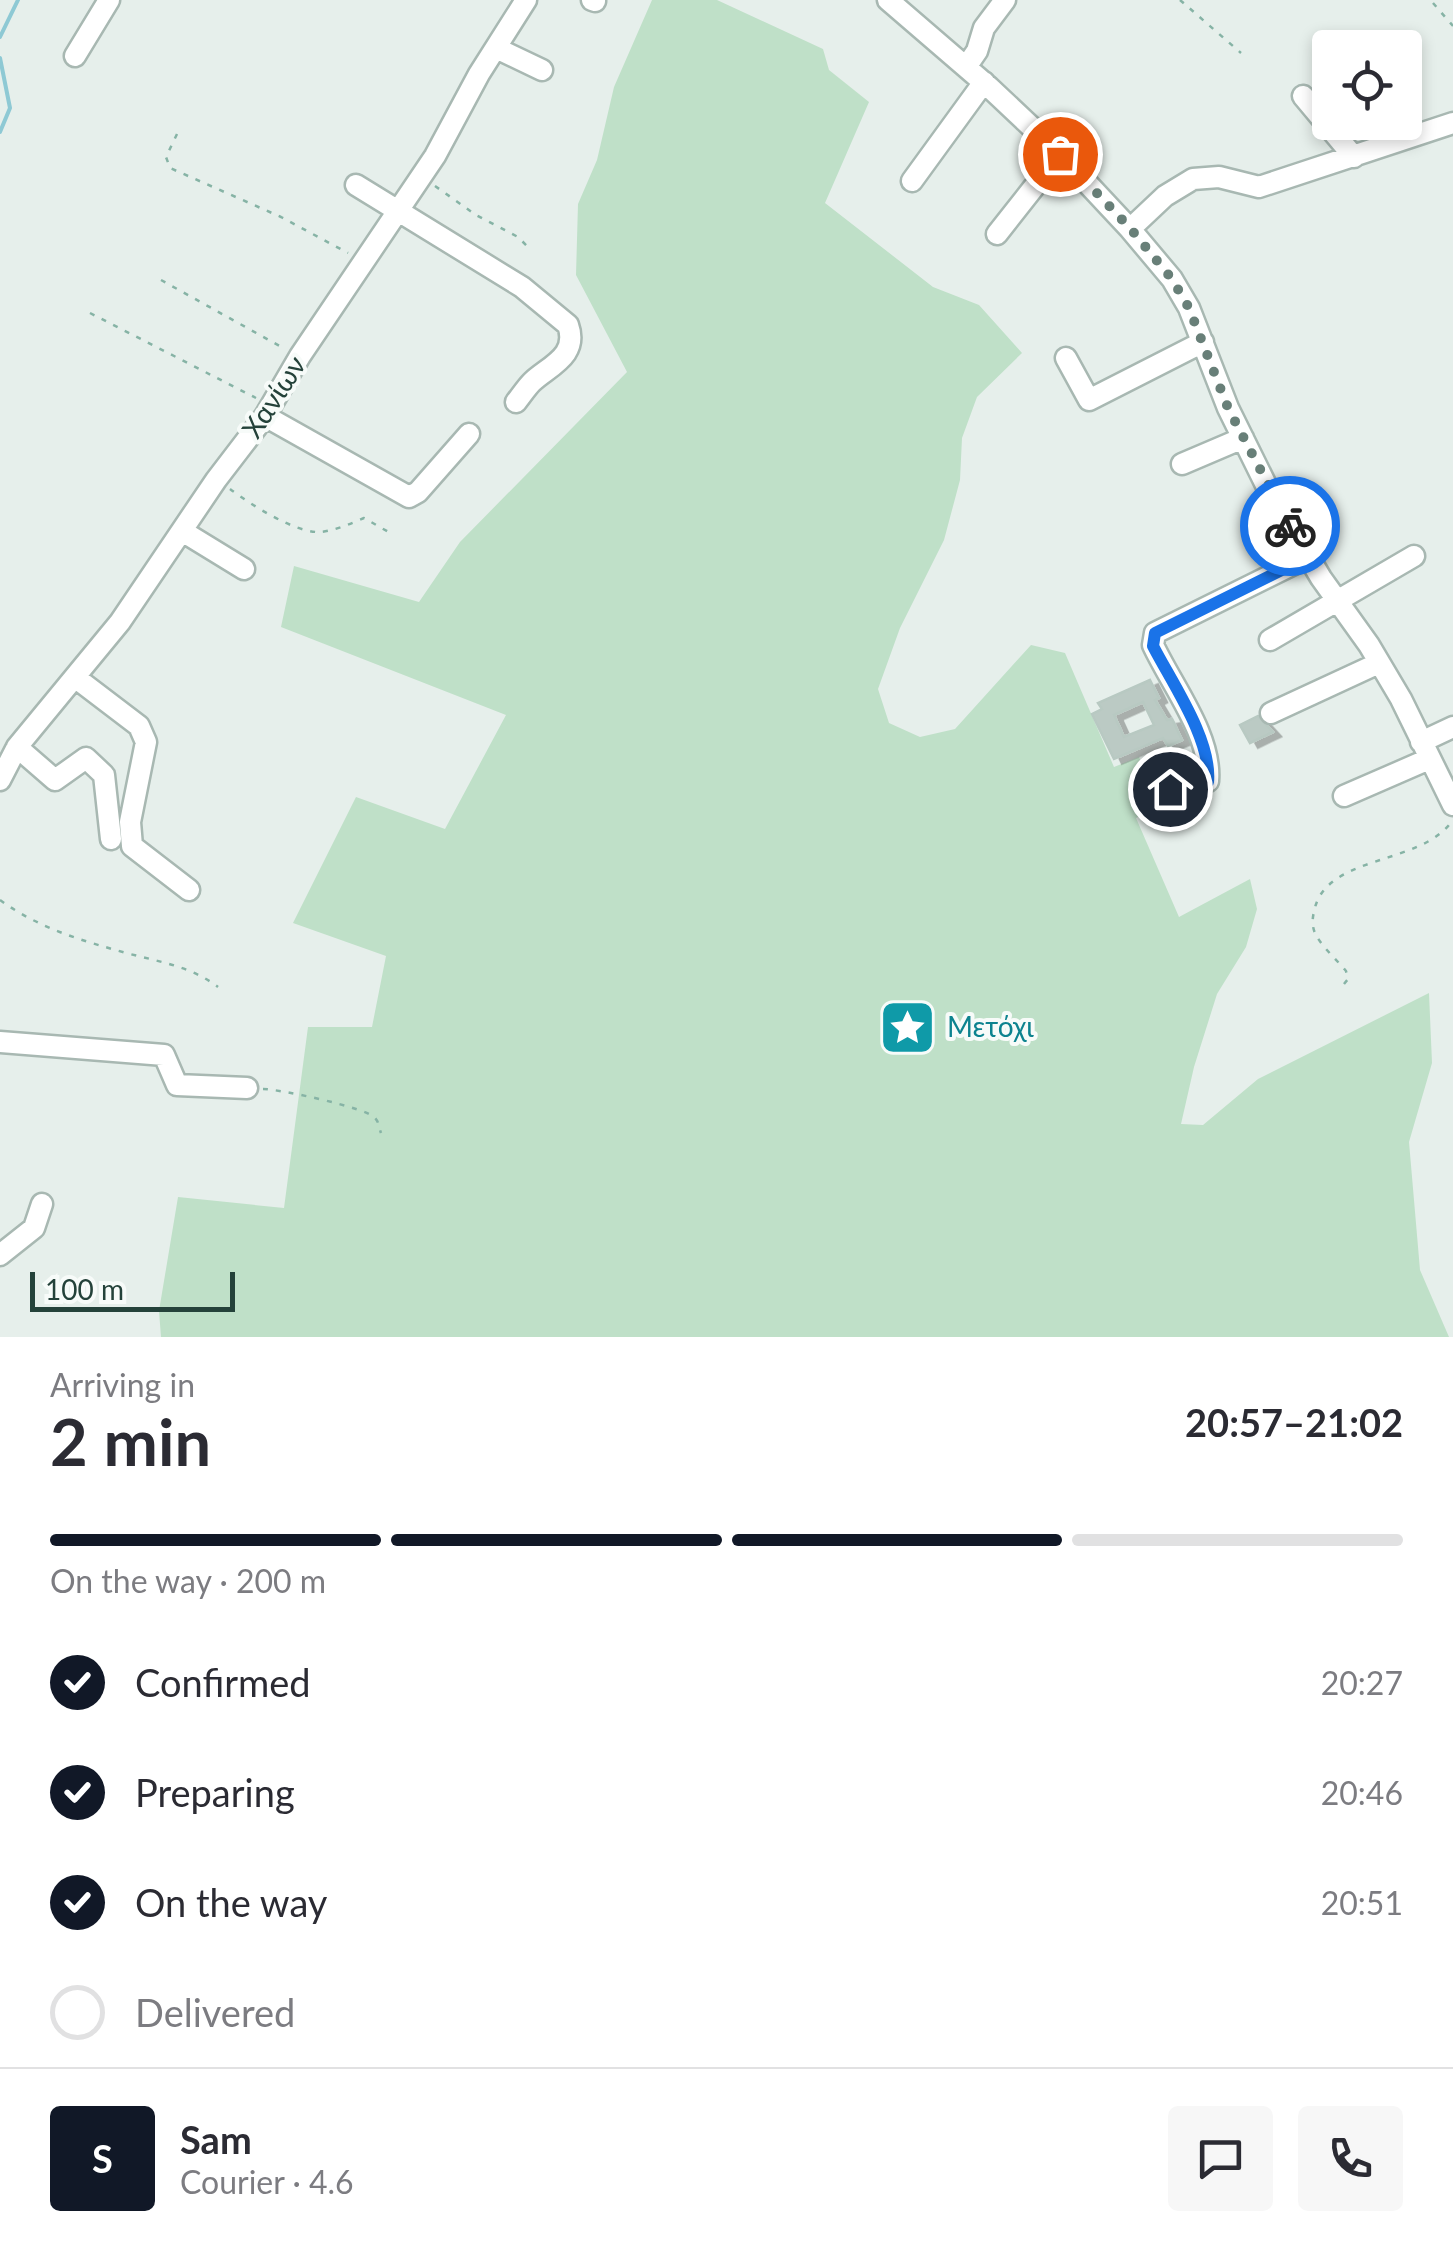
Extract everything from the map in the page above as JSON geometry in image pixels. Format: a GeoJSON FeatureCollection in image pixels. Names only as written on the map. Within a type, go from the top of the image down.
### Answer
{"type":"FeatureCollection","features":[{"type":"Feature","properties":{"kind":"street"},"geometry":{"type":"LineString","coordinates":[[75,56],[109,0]]}},
{"type":"Feature","properties":{"kind":"street","name":"Χανίων"},"geometry":{"type":"LineString","coordinates":[[0,780],[17,747],[120,622],[268,411],[300,356],[422,176],[526,0]]}},
{"type":"Feature","properties":{"kind":"street"},"geometry":{"type":"LineString","coordinates":[[888,0],[1060,154],[1172,279],[1242,438],[1308,557],[1380,663],[1453,805]]}},
{"type":"Feature","properties":{"kind":"street"},"geometry":{"type":"LineString","coordinates":[[966,67],[984,28],[1005,0]]}},
{"type":"Feature","properties":{"kind":"street"},"geometry":{"type":"LineString","coordinates":[[496,48],[542,70]]}},
{"type":"Feature","properties":{"kind":"street"},"geometry":{"type":"LineString","coordinates":[[912,181],[984,82]]}},
{"type":"Feature","properties":{"kind":"street"},"geometry":{"type":"LineString","coordinates":[[1303,96],[1354,157]]}},
{"type":"Feature","properties":{"kind":"street"},"geometry":{"type":"LineString","coordinates":[[1130,228],[1165,196],[1193,180],[1219,177],[1259,187],[1453,123]]}},
{"type":"Feature","properties":{"kind":"street"},"geometry":{"type":"LineString","coordinates":[[997,234],[1060,154]]}},
{"type":"Feature","properties":{"kind":"street"},"geometry":{"type":"LineString","coordinates":[[356,185],[522,287],[568,325],[570,339],[565,354],[551,370],[532,382],[516,402]]}},
{"type":"Feature","properties":{"kind":"street"},"geometry":{"type":"LineString","coordinates":[[1066,358],[1089,400],[1203,342]]}},
{"type":"Feature","properties":{"kind":"street"},"geometry":{"type":"LineString","coordinates":[[268,411],[409,497],[418,492],[469,434]]}},
{"type":"Feature","properties":{"kind":"street"},"geometry":{"type":"LineString","coordinates":[[1182,464],[1242,438]]}},
{"type":"Feature","properties":{"kind":"street"},"geometry":{"type":"LineString","coordinates":[[182,531],[244,569]]}},
{"type":"Feature","properties":{"kind":"street"},"geometry":{"type":"LineString","coordinates":[[1270,640],[1414,556]]}},
{"type":"Feature","properties":{"kind":"street"},"geometry":{"type":"LineString","coordinates":[[1156,778],[1170,789],[1193,790],[1208,782],[1210,764],[1153,646],[1155,633],[1308,557]]}},
{"type":"Feature","properties":{"kind":"street"},"geometry":{"type":"LineString","coordinates":[[1271,713],[1380,663]]}},
{"type":"Feature","properties":{"kind":"street"},"geometry":{"type":"LineString","coordinates":[[76,678],[139,726],[146,742],[130,822],[132,846],[188,890]]}},
{"type":"Feature","properties":{"kind":"street"},"geometry":{"type":"LineString","coordinates":[[1344,796],[1425,750],[1453,727]]}},
{"type":"Feature","properties":{"kind":"street"},"geometry":{"type":"LineString","coordinates":[[17,747],[55,780],[86,758],[104,774],[111,839]]}},
{"type":"Feature","properties":{"kind":"street"},"geometry":{"type":"LineString","coordinates":[[0,1042],[164,1055],[176,1085],[247,1088]]}},
{"type":"Feature","properties":{"kind":"street"},"geometry":{"type":"LineString","coordinates":[[0,1255],[34,1228],[42,1204]]}},
{"type":"Feature","properties":{"kind":"path"},"geometry":{"type":"LineString","coordinates":[[1180,0],[1241,54]]}},
{"type":"Feature","properties":{"kind":"path"},"geometry":{"type":"LineString","coordinates":[[1434,3],[1453,26]]}},
{"type":"Feature","properties":{"kind":"path"},"geometry":{"type":"LineString","coordinates":[[177,134],[166,158],[170,168],[364,260]]}},
{"type":"Feature","properties":{"kind":"path"},"geometry":{"type":"LineString","coordinates":[[422,176],[476,215],[518,237],[531,250]]}},
{"type":"Feature","properties":{"kind":"path"},"geometry":{"type":"LineString","coordinates":[[161,280],[300,356]]}},
{"type":"Feature","properties":{"kind":"path"},"geometry":{"type":"LineString","coordinates":[[90,314],[268,411]]}},
{"type":"Feature","properties":{"kind":"path"},"geometry":{"type":"LineString","coordinates":[[216,480],[248,502],[303,529],[320,532],[364,518],[392,534]]}},
{"type":"Feature","properties":{"kind":"path"},"geometry":{"type":"LineString","coordinates":[[1344,984],[1348,979],[1346,972],[1316,934],[1312,919],[1321,890],[1339,877],[1440,836],[1453,820]]}},
{"type":"Feature","properties":{"kind":"path"},"geometry":{"type":"LineString","coordinates":[[0,900],[29,921],[77,940],[200,972],[218,987]]}},
{"type":"Feature","properties":{"kind":"path"},"geometry":{"type":"LineString","coordinates":[[247,1088],[282,1090],[324,1103],[364,1109],[375,1117],[382,1133]]}},
{"type":"Feature","properties":{"kind":"green space"},"geometry":{"type":"Polygon","coordinates":[[[652,0],[717,0],[823,49],[829,70],[869,102],[825,203],[933,287],[979,305],[1022,353],[977,397],[962,438],[960,480],[944,540],[900,628],[878,689],[889,723],[920,737],[955,729],[1031,645],[1065,653],[1114,767],[1139,757],[1161,806],[1136,818],[1179,917],[1250,879],[1257,909],[1246,947],[1217,994],[1181,1124],[1203,1125],[1258,1079],[1429,993],[1432,1063],[1409,1142],[1420,1270],[1449,1337],[161,1337],[159,1311],[178,1197],[284,1208],[308,1027],[372,1027],[386,956],[293,923],[356,797],[445,829],[506,715],[281,627],[294,566],[419,602],[460,542],[627,372],[576,275],[578,204],[597,160],[614,87],[652,0]]]}},
{"type":"Feature","properties":{"kind":"building"},"geometry":{"type":"Polygon","coordinates":[[[1150,680],[1159,698],[1155,700],[1167,720],[1172,719],[1182,740],[1168,746],[1163,738],[1114,759],[1092,714],[1102,709],[1098,703],[1150,680]],[[1143,702],[1114,715],[1124,737],[1154,725],[1143,702]]]}},
{"type":"Feature","properties":{"kind":"building"},"geometry":{"type":"Polygon","coordinates":[[[1258,716],[1273,732],[1250,743],[1240,725],[1258,716]]]}},
{"type":"Feature","properties":{"kind":"waterway"},"geometry":{"type":"LineString","coordinates":[[0,37],[18,0]]}},
{"type":"Feature","properties":{"kind":"waterway"},"geometry":{"type":"LineString","coordinates":[[0,58],[10,108],[0,132]]}},
{"type":"Feature","properties":{"kind":"way so far"},"geometry":{"type":"LineString","coordinates":[[1060,154],[1172,279],[1189,308],[1228,408],[1290,526]]}},
{"type":"Feature","properties":{"kind":"place","name":"Μετόχι"},"geometry":{"type":"Point","coordinates":[908,1027]}},
{"type":"Feature","properties":{"kind":"route"},"geometry":{"type":"LineString","coordinates":[[1170,789],[1193,790],[1208,782],[1210,764],[1152,638],[1155,633],[1308,557],[1290,526]]}}]}
